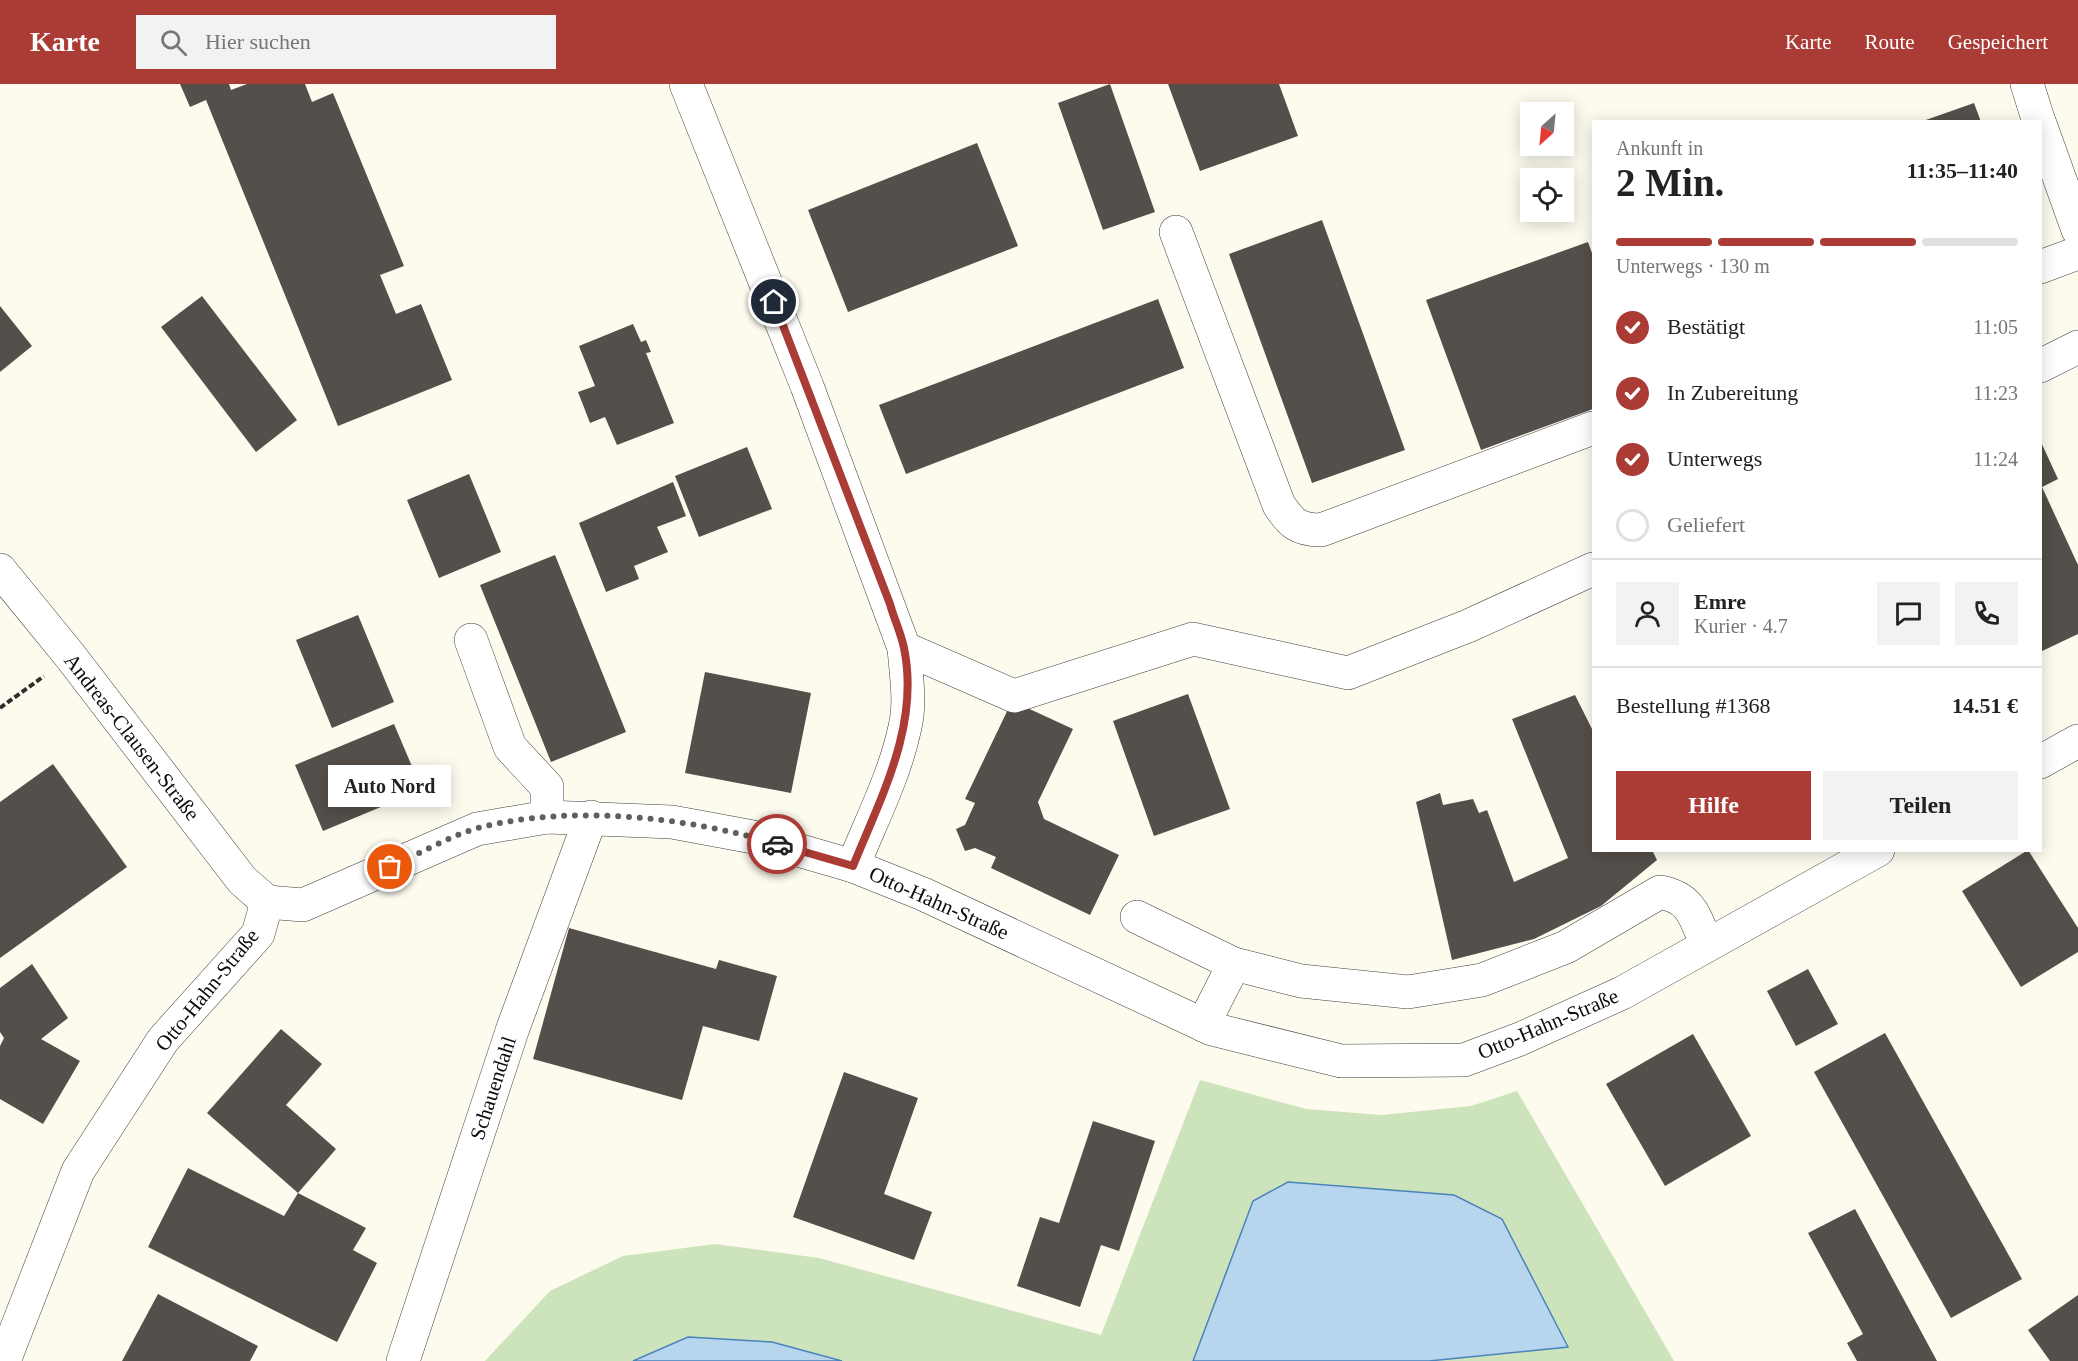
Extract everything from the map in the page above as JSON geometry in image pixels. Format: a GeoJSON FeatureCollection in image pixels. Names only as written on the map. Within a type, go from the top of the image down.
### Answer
{"type":"FeatureCollection","features":[{"type":"Feature","properties":{"kind":"street"},"geometry":{"type":"LineString","coordinates":[[686,84],[812,397],[904,648],[908,689],[905,726],[889,777],[853,866]]}},
{"type":"Feature","properties":{"kind":"street"},"geometry":{"type":"LineString","coordinates":[[2026,84],[2039,120]]}},
{"type":"Feature","properties":{"kind":"street"},"geometry":{"type":"LineString","coordinates":[[2042,129],[2078,230]]}},
{"type":"Feature","properties":{"kind":"street"},"geometry":{"type":"LineString","coordinates":[[1176,232],[1279,505],[1290,522],[1305,530],[1321,530],[1592,428]]}},
{"type":"Feature","properties":{"kind":"street"},"geometry":{"type":"LineString","coordinates":[[2042,266],[2078,254]]}},
{"type":"Feature","properties":{"kind":"street"},"geometry":{"type":"LineString","coordinates":[[2042,365],[2078,346]]}},
{"type":"Feature","properties":{"kind":"street"},"geometry":{"type":"LineString","coordinates":[[904,648],[1014,696],[1193,639],[1348,673],[1468,626],[1592,569]]}},
{"type":"Feature","properties":{"kind":"street","name":"Andreas-Clausen-Straße"},"geometry":{"type":"LineString","coordinates":[[0,570],[71,657],[242,880],[267,902]]}},
{"type":"Feature","properties":{"kind":"street"},"geometry":{"type":"LineString","coordinates":[[471,640],[510,747],[548,787],[547,817]]}},
{"type":"Feature","properties":{"kind":"street"},"geometry":{"type":"LineString","coordinates":[[2042,761],[2078,741]]}},
{"type":"Feature","properties":{"kind":"street","name":"Otto-Hahn-Straße"},"geometry":{"type":"LineString","coordinates":[[8,1359],[78,1171],[163,1040],[258,934],[267,902],[303,905],[477,829],[547,817],[591,817],[672,822],[753,837],[853,866],[942,903],[1203,1025],[1341,1061],[1464,1060],[1520,1039],[1622,993],[1706,944],[1874,852]]}},
{"type":"Feature","properties":{"kind":"street","name":"Schauendahl"},"geometry":{"type":"LineString","coordinates":[[403,1361],[513,1028],[591,817]]}},
{"type":"Feature","properties":{"kind":"street"},"geometry":{"type":"LineString","coordinates":[[1137,917],[1234,964],[1301,981],[1408,992],[1482,980],[1566,947],[1660,892],[1678,895],[1692,911],[1706,944]]}},
{"type":"Feature","properties":{"kind":"street"},"geometry":{"type":"LineString","coordinates":[[1203,1025],[1234,964]]}},
{"type":"Feature","properties":{"kind":"path"},"geometry":{"type":"LineString","coordinates":[[0,708],[71,657]]}},
{"type":"Feature","properties":{"kind":"green space"},"geometry":{"type":"Polygon","coordinates":[[[1200,1080],[1306,1109],[1381,1115],[1471,1106],[1517,1091],[1674,1361],[1429,1361],[1568,1347],[1253,1202],[1193,1361],[842,1361],[772,1342],[688,1337],[633,1361],[485,1361],[550,1291],[623,1256],[715,1244],[819,1258],[1101,1335],[1200,1080]]]}},
{"type":"Feature","properties":{"kind":"water"},"geometry":{"type":"Polygon","coordinates":[[[1288,1182],[1454,1195],[1502,1219],[1568,1347],[1429,1361],[1193,1361],[1253,1201],[1288,1182]]]}},
{"type":"Feature","properties":{"kind":"water"},"geometry":{"type":"Polygon","coordinates":[[[688,1337],[772,1342],[842,1361],[633,1361],[688,1337]]]}},
{"type":"Feature","properties":{"kind":"building"},"geometry":{"type":"Polygon","coordinates":[[[180,84],[229,84],[231,90],[247,84],[305,84],[312,102],[333,93],[404,266],[380,275],[396,314],[421,304],[452,380],[338,426],[206,100],[190,107],[180,84]]]}},
{"type":"Feature","properties":{"kind":"building"},"geometry":{"type":"Polygon","coordinates":[[[1110,84],[1155,212],[1103,230],[1058,103],[1110,84]]]}},
{"type":"Feature","properties":{"kind":"building"},"geometry":{"type":"Polygon","coordinates":[[[1168,84],[1279,84],[1298,136],[1200,171],[1168,84]]]}},
{"type":"Feature","properties":{"kind":"building"},"geometry":{"type":"Polygon","coordinates":[[[1974,103],[1980,120],[1926,120],[1974,103]]]}},
{"type":"Feature","properties":{"kind":"building"},"geometry":{"type":"Polygon","coordinates":[[[977,143],[1018,246],[848,312],[808,210],[977,143]]]}},
{"type":"Feature","properties":{"kind":"building"},"geometry":{"type":"Polygon","coordinates":[[[1322,220],[1405,450],[1312,483],[1229,254],[1322,220]]]}},
{"type":"Feature","properties":{"kind":"building"},"geometry":{"type":"Polygon","coordinates":[[[1588,242],[1592,253],[1592,409],[1481,450],[1426,300],[1588,242]]]}},
{"type":"Feature","properties":{"kind":"building"},"geometry":{"type":"Polygon","coordinates":[[[202,296],[297,420],[256,452],[161,327],[202,296]]]}},
{"type":"Feature","properties":{"kind":"building"},"geometry":{"type":"Polygon","coordinates":[[[1158,299],[1184,368],[906,474],[879,405],[1158,299]]]}},
{"type":"Feature","properties":{"kind":"building"},"geometry":{"type":"Polygon","coordinates":[[[0,306],[32,346],[0,372],[0,306]]]}},
{"type":"Feature","properties":{"kind":"building"},"geometry":{"type":"Polygon","coordinates":[[[633,324],[641,342],[646,340],[651,352],[646,353],[674,423],[617,445],[605,417],[590,423],[578,392],[595,386],[579,346],[633,324]]]}},
{"type":"Feature","properties":{"kind":"building"},"geometry":{"type":"Polygon","coordinates":[[[2042,444],[2058,479],[2042,487],[2042,444]]]}},
{"type":"Feature","properties":{"kind":"building"},"geometry":{"type":"Polygon","coordinates":[[[747,447],[772,509],[699,537],[675,476],[747,447]]]}},
{"type":"Feature","properties":{"kind":"building"},"geometry":{"type":"Polygon","coordinates":[[[469,474],[501,552],[439,578],[407,500],[469,474]]]}},
{"type":"Feature","properties":{"kind":"building"},"geometry":{"type":"Polygon","coordinates":[[[673,482],[686,516],[657,527],[668,552],[634,566],[639,579],[606,592],[579,523],[673,482]]]}},
{"type":"Feature","properties":{"kind":"building"},"geometry":{"type":"Polygon","coordinates":[[[2042,487],[2078,565],[2078,634],[2042,651],[2042,487]]]}},
{"type":"Feature","properties":{"kind":"building"},"geometry":{"type":"Polygon","coordinates":[[[555,555],[626,732],[551,762],[480,585],[555,555]]]}},
{"type":"Feature","properties":{"kind":"building"},"geometry":{"type":"Polygon","coordinates":[[[358,615],[394,702],[332,728],[296,640],[358,615]]]}},
{"type":"Feature","properties":{"kind":"building"},"geometry":{"type":"Polygon","coordinates":[[[705,672],[811,693],[791,793],[685,773],[705,672]]]}},
{"type":"Feature","properties":{"kind":"building"},"geometry":{"type":"Polygon","coordinates":[[[1188,694],[1230,809],[1154,836],[1113,721],[1188,694]]]}},
{"type":"Feature","properties":{"kind":"building"},"geometry":{"type":"Polygon","coordinates":[[[1575,695],[1592,729],[1592,852],[1653,852],[1657,860],[1601,906],[1534,939],[1452,960],[1416,802],[1440,793],[1443,805],[1473,799],[1479,813],[1487,810],[1514,882],[1568,858],[1512,719],[1575,695]]]}},
{"type":"Feature","properties":{"kind":"building"},"geometry":{"type":"Polygon","coordinates":[[[1012,701],[1073,729],[1038,802],[1044,819],[1119,855],[1090,915],[991,868],[996,857],[975,848],[965,851],[956,829],[965,825],[975,803],[965,799],[1012,701]]]}},
{"type":"Feature","properties":{"kind":"building"},"geometry":{"type":"Polygon","coordinates":[[[394,724],[422,790],[323,831],[295,765],[394,724]]]}},
{"type":"Feature","properties":{"kind":"building"},"geometry":{"type":"Polygon","coordinates":[[[53,764],[127,867],[0,958],[0,802],[53,764]]]}},
{"type":"Feature","properties":{"kind":"building"},"geometry":{"type":"Polygon","coordinates":[[[2025,852],[2029,852],[2078,928],[2078,952],[2021,987],[1962,891],[2025,852]]]}},
{"type":"Feature","properties":{"kind":"building"},"geometry":{"type":"Polygon","coordinates":[[[569,928],[716,969],[719,960],[777,976],[759,1041],[703,1026],[682,1100],[533,1059],[569,928]]]}},
{"type":"Feature","properties":{"kind":"building"},"geometry":{"type":"Polygon","coordinates":[[[32,964],[68,1018],[41,1039],[80,1061],[43,1124],[0,1099],[0,1046],[4,1038],[0,1032],[0,988],[32,964]]]}},
{"type":"Feature","properties":{"kind":"building"},"geometry":{"type":"Polygon","coordinates":[[[1808,969],[1838,1024],[1796,1046],[1767,991],[1808,969]]]}},
{"type":"Feature","properties":{"kind":"building"},"geometry":{"type":"Polygon","coordinates":[[[281,1029],[322,1064],[286,1105],[336,1149],[298,1193],[207,1113],[281,1029]]]}},
{"type":"Feature","properties":{"kind":"building"},"geometry":{"type":"Polygon","coordinates":[[[1885,1033],[2022,1279],[1951,1318],[1814,1072],[1885,1033]]]}},
{"type":"Feature","properties":{"kind":"building"},"geometry":{"type":"Polygon","coordinates":[[[1693,1034],[1751,1136],[1665,1186],[1606,1084],[1693,1034]]]}},
{"type":"Feature","properties":{"kind":"building"},"geometry":{"type":"Polygon","coordinates":[[[844,1072],[918,1098],[884,1194],[932,1212],[914,1260],[793,1217],[844,1072]]]}},
{"type":"Feature","properties":{"kind":"building"},"geometry":{"type":"Polygon","coordinates":[[[1093,1121],[1155,1141],[1119,1251],[1101,1245],[1080,1307],[1017,1286],[1040,1217],[1059,1223],[1093,1121]]]}},
{"type":"Feature","properties":{"kind":"building"},"geometry":{"type":"Polygon","coordinates":[[[188,1168],[284,1216],[298,1193],[366,1228],[353,1250],[377,1263],[337,1342],[148,1247],[188,1168]]]}},
{"type":"Feature","properties":{"kind":"building"},"geometry":{"type":"Polygon","coordinates":[[[1855,1209],[1937,1361],[1857,1361],[1847,1343],[1863,1334],[1808,1233],[1855,1209]]]}},
{"type":"Feature","properties":{"kind":"building"},"geometry":{"type":"Polygon","coordinates":[[[158,1294],[258,1346],[250,1361],[122,1361],[158,1294]]]}},
{"type":"Feature","properties":{"kind":"building"},"geometry":{"type":"Polygon","coordinates":[[[2078,1295],[2078,1361],[2050,1361],[2028,1330],[2078,1295]]]}},
{"type":"Feature","properties":{"kind":"way so far"},"geometry":{"type":"LineString","coordinates":[[390,867],[477,829],[547,817],[672,822],[753,837],[777,844]]}},
{"type":"Feature","properties":{"kind":"place","name":"Auto Nord"},"geometry":{"type":"Point","coordinates":[390,867]}},
{"type":"Feature","properties":{"kind":"route"},"geometry":{"type":"LineString","coordinates":[[774,302],[890,604],[904,648],[908,689],[905,726],[889,777],[853,866],[777,844]]}}]}
